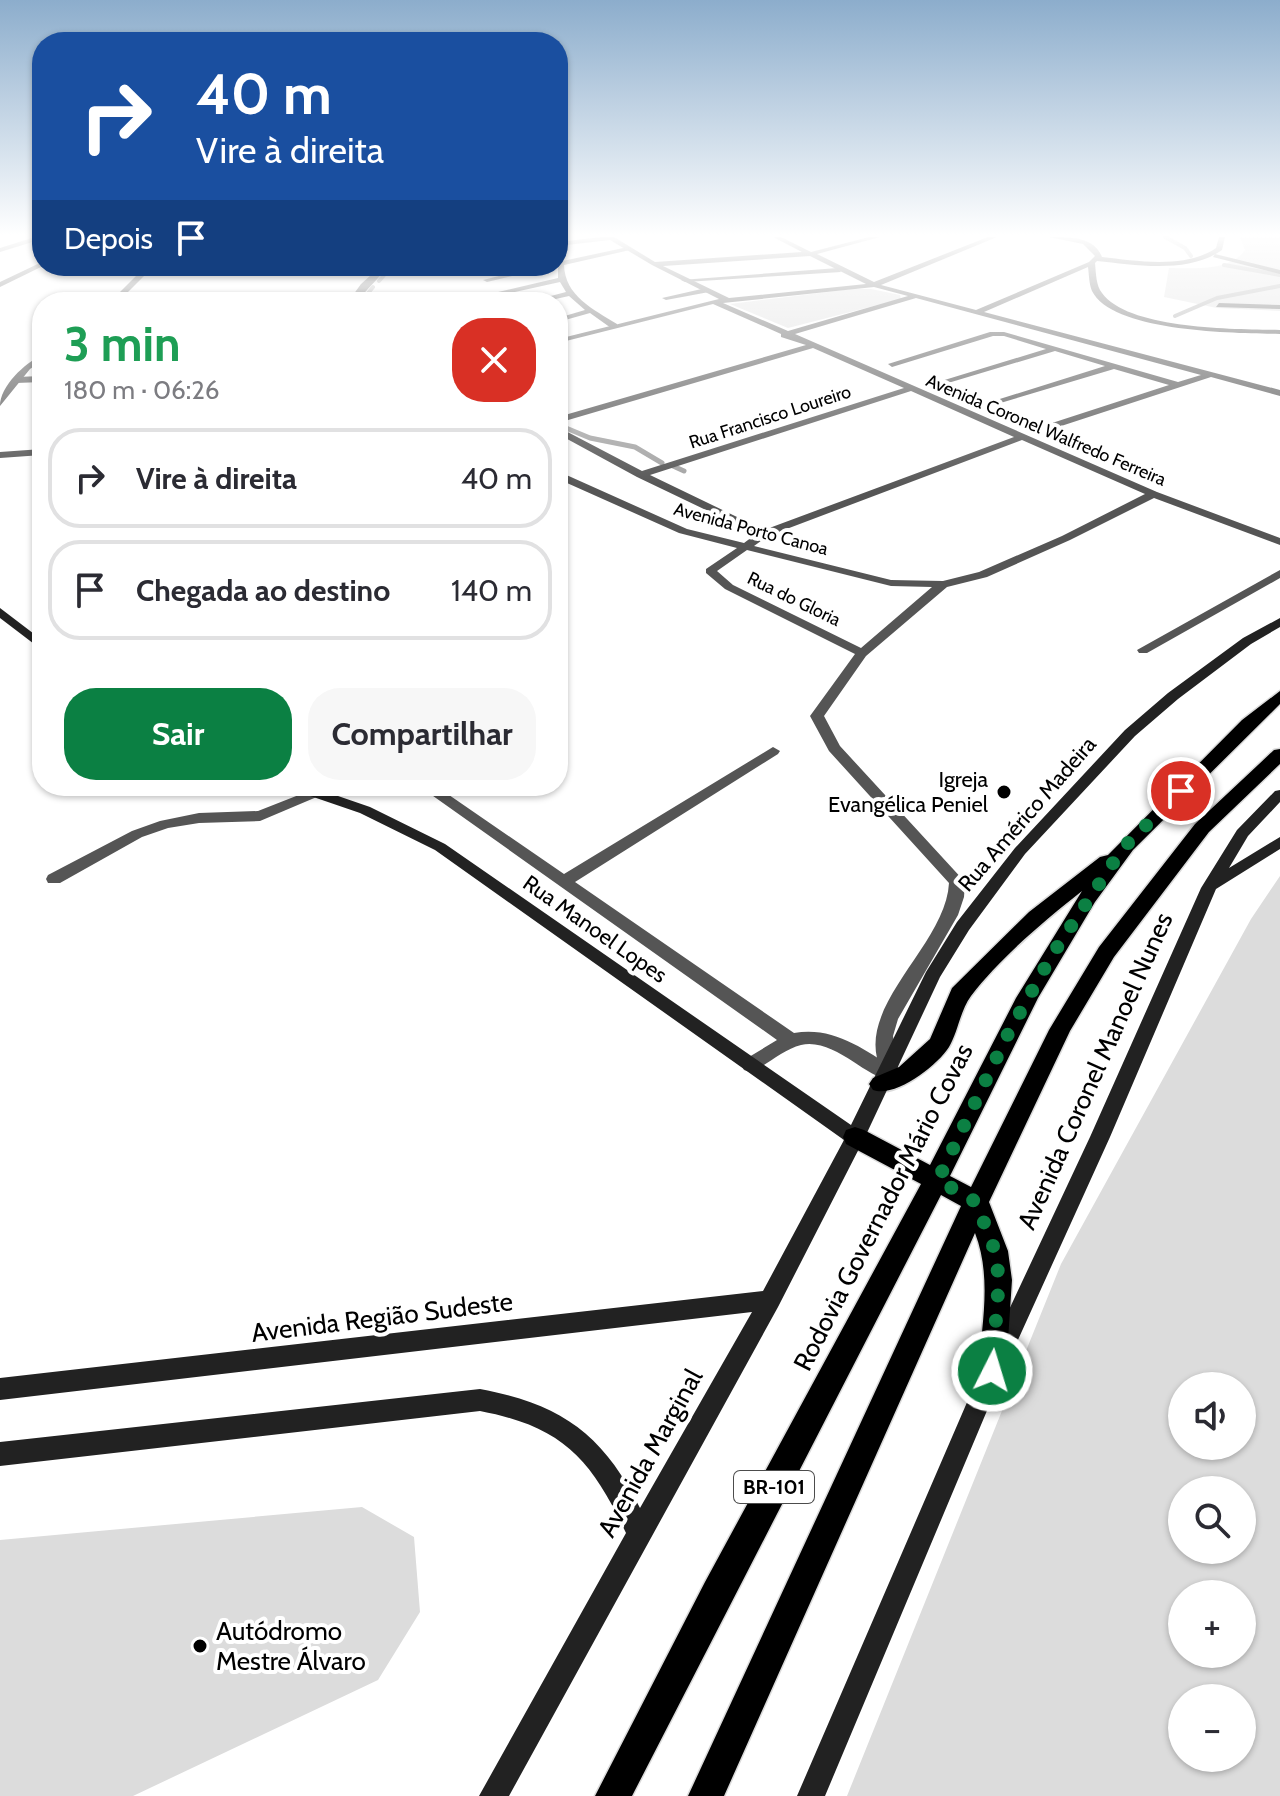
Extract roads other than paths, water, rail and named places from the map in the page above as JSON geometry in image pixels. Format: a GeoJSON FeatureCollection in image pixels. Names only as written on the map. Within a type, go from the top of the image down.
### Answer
{"type":"FeatureCollection","features":[{"type":"Feature","properties":{"kind":"main road","name":"Rodovia Governador Mário Covas"},"geometry":{"type":"LineString","coordinates":[[613,1796],[675,1671],[938,1180],[1007,1036],[1052,955],[1123,848],[1160,814],[1241,727],[1280,696]]}},
{"type":"Feature","properties":{"kind":"main road","name":"BR-101"},"geometry":{"type":"LineString","coordinates":[[706,1796],[976,1202],[1060,1030],[1106,952],[1202,828],[1280,754]]}},
{"type":"Feature","properties":{"kind":"main road"},"geometry":{"type":"LineString","coordinates":[[885,1075],[907,1073],[939,1044],[960,994],[1036,917],[1123,848]]}},
{"type":"Feature","properties":{"kind":"main road"},"geometry":{"type":"LineString","coordinates":[[855,1137],[976,1202],[995,1251],[999,1280],[992,1371]]}},
{"type":"Feature","properties":{"kind":"street"},"geometry":{"type":"LineString","coordinates":[[606,321],[614,326]]}},
{"type":"Feature","properties":{"kind":"street"},"geometry":{"type":"LineString","coordinates":[[568,338],[636,321]]}},
{"type":"Feature","properties":{"kind":"street","name":"Avenida Coronel Walfredo Ferreira"},"geometry":{"type":"LineString","coordinates":[[754,321],[1153,494],[1280,542]]}},
{"type":"Feature","properties":{"kind":"street"},"geometry":{"type":"LineString","coordinates":[[784,335],[832,321]]}},
{"type":"Feature","properties":{"kind":"street"},"geometry":{"type":"LineString","coordinates":[[1005,321],[1280,393]]}},
{"type":"Feature","properties":{"kind":"street"},"geometry":{"type":"LineString","coordinates":[[1158,321],[1190,328],[1280,332]]}},
{"type":"Feature","properties":{"kind":"street"},"geometry":{"type":"LineString","coordinates":[[892,364],[993,334],[1010,335],[1179,385]]}},
{"type":"Feature","properties":{"kind":"street"},"geometry":{"type":"LineString","coordinates":[[568,417],[813,346]]}},
{"type":"Feature","properties":{"kind":"street"},"geometry":{"type":"LineString","coordinates":[[941,384],[1055,348]]}},
{"type":"Feature","properties":{"kind":"street"},"geometry":{"type":"LineString","coordinates":[[0,403],[16,380],[32,366]]}},
{"type":"Feature","properties":{"kind":"street"},"geometry":{"type":"LineString","coordinates":[[990,405],[1114,366]]}},
{"type":"Feature","properties":{"kind":"street"},"geometry":{"type":"LineString","coordinates":[[1052,426],[1212,374]]}},
{"type":"Feature","properties":{"kind":"street"},"geometry":{"type":"LineString","coordinates":[[16,380],[32,379]]}},
{"type":"Feature","properties":{"kind":"street","name":"Rua Francisco Loureiro"},"geometry":{"type":"LineString","coordinates":[[641,475],[910,389]]}},
{"type":"Feature","properties":{"kind":"street"},"geometry":{"type":"LineString","coordinates":[[568,435],[641,475],[764,534]]}},
{"type":"Feature","properties":{"kind":"street"},"geometry":{"type":"LineString","coordinates":[[747,547],[764,534],[1021,437]]}},
{"type":"Feature","properties":{"kind":"street"},"geometry":{"type":"LineString","coordinates":[[0,455],[32,453]]}},
{"type":"Feature","properties":{"kind":"street","name":"Avenida Porto Canoa"},"geometry":{"type":"LineString","coordinates":[[568,479],[683,531],[872,580],[943,584]]}},
{"type":"Feature","properties":{"kind":"street"},"geometry":{"type":"LineString","coordinates":[[885,1075],[885,1033],[931,945],[951,915],[959,890],[957,882],[834,748],[817,716],[862,653],[943,584],[1009,565],[1153,494]]}},
{"type":"Feature","properties":{"kind":"street","name":"Rua do Gloria"},"geometry":{"type":"LineString","coordinates":[[747,547],[710,571],[729,587],[862,653]]}},
{"type":"Feature","properties":{"kind":"street"},"geometry":{"type":"LineString","coordinates":[[1143,650],[1280,573]]}},
{"type":"Feature","properties":{"kind":"street"},"geometry":{"type":"LineString","coordinates":[[0,612],[32,638]]}},
{"type":"Feature","properties":{"kind":"street","name":"Rua Américo Madeira"},"geometry":{"type":"LineString","coordinates":[[855,1137],[932,976],[963,926],[1020,851],[1130,733],[1173,696],[1247,641],[1280,622]]}},
{"type":"Feature","properties":{"kind":"street"},"geometry":{"type":"LineString","coordinates":[[565,881],[773,751]]}},
{"type":"Feature","properties":{"kind":"street","name":"Avenida Coronel Manoel Nunes"},"geometry":{"type":"LineString","coordinates":[[811,1796],[992,1371],[1100,1137],[1209,888],[1242,833],[1280,794]]}},
{"type":"Feature","properties":{"kind":"street"},"geometry":{"type":"LineString","coordinates":[[54,879],[137,834],[165,824],[199,818],[260,816],[307,796]]}},
{"type":"Feature","properties":{"kind":"street","name":"Rua Manoel Lopes"},"geometry":{"type":"LineString","coordinates":[[323,796],[365,810],[440,847],[855,1137]]}},
{"type":"Feature","properties":{"kind":"street"},"geometry":{"type":"LineString","coordinates":[[441,796],[791,1040]]}},
{"type":"Feature","properties":{"kind":"street"},"geometry":{"type":"LineString","coordinates":[[1209,888],[1280,842]]}},
{"type":"Feature","properties":{"kind":"street"},"geometry":{"type":"LineString","coordinates":[[750,1065],[791,1040],[810,1036],[824,1038],[860,1056],[885,1075]]}},
{"type":"Feature","properties":{"kind":"street","name":"Avenida Marginal"},"geometry":{"type":"LineString","coordinates":[[493,1796],[770,1300],[855,1137]]}},
{"type":"Feature","properties":{"kind":"street","name":"Avenida Região Sudeste"},"geometry":{"type":"LineString","coordinates":[[0,1389],[770,1300]]}},
{"type":"Feature","properties":{"kind":"street"},"geometry":{"type":"LineString","coordinates":[[0,1454],[480,1400],[511,1404],[537,1413],[571,1433],[603,1464],[639,1533]]}},
{"type":"Feature","properties":{"kind":"waterway"},"geometry":{"type":"LineString","coordinates":[[568,429],[590,438],[635,447],[662,463]]}},
{"type":"Feature","properties":{"kind":"waterway"},"geometry":{"type":"LineString","coordinates":[[673,466],[684,471]]}},
{"type":"Feature","properties":{"kind":"place","name":"Igreja Evangélica Peniel"},"geometry":{"type":"Point","coordinates":[1004,792]}},
{"type":"Feature","properties":{"kind":"place","name":"Autódromo Mestre Álvaro"},"geometry":{"type":"Point","coordinates":[200,1646]}}]}
